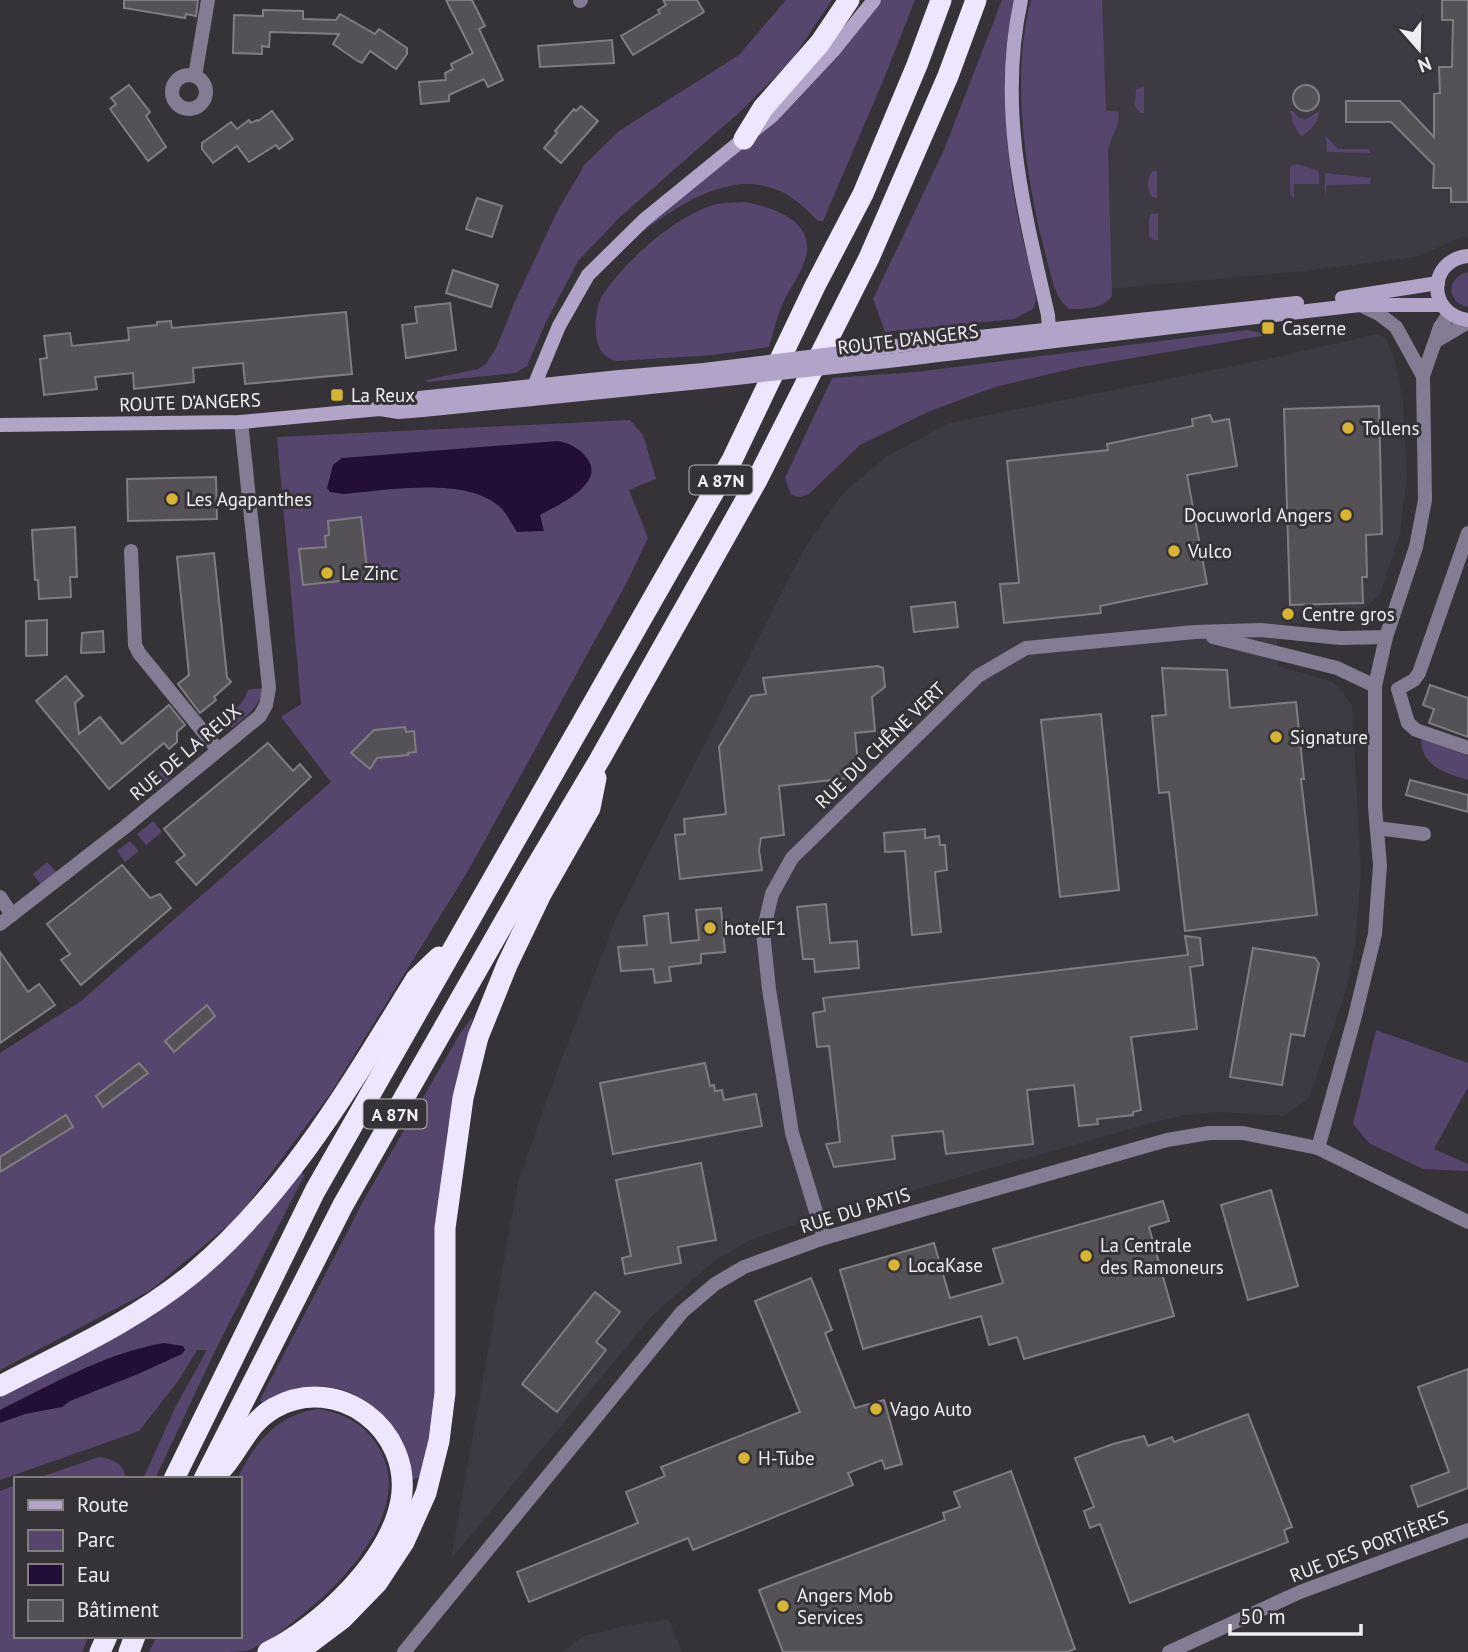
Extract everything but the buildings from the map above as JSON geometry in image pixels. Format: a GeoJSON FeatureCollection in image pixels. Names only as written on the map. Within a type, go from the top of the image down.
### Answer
{"type":"FeatureCollection","features":[{"type":"Feature","properties":{"kind":"highway"},"geometry":{"type":"LineString","coordinates":[[744,139],[763,108],[820,43],[849,0]]}},
{"type":"Feature","properties":{"kind":"highway","name":"A 87N"},"geometry":{"type":"LineString","coordinates":[[175,1477],[315,1191],[732,460],[815,286],[863,194],[918,65],[941,0]]}},
{"type":"Feature","properties":{"kind":"highway","name":"A 87N"},"geometry":{"type":"LineString","coordinates":[[205,1477],[344,1205],[757,480],[869,258],[918,149],[976,0]]}},
{"type":"Feature","properties":{"kind":"highway"},"geometry":{"type":"LineString","coordinates":[[298,1652],[343,1618],[377,1583],[404,1542],[426,1493],[439,1441],[445,1393],[445,1228],[463,1098],[478,1037],[507,965],[541,894],[590,808],[600,758]]}},
{"type":"Feature","properties":{"kind":"highway"},"geometry":{"type":"LineString","coordinates":[[0,1386],[141,1311],[191,1275],[242,1230],[309,1146],[416,979],[458,938]]}},
{"type":"Feature","properties":{"kind":"highway"},"geometry":{"type":"LineString","coordinates":[[214,1477],[227,1466],[249,1430],[264,1414],[285,1402],[311,1396],[339,1399],[365,1412],[386,1433],[399,1459],[401,1502],[391,1529],[375,1558],[318,1619],[268,1652]]}},
{"type":"Feature","properties":{"kind":"street"},"geometry":{"type":"LineString","coordinates":[[195,76],[208,0]]}},
{"type":"Feature","properties":{"kind":"street"},"geometry":{"type":"LineString","coordinates":[[534,386],[559,326],[588,275],[644,220],[772,115],[833,51],[874,0]]}},
{"type":"Feature","properties":{"kind":"street"},"geometry":{"type":"LineString","coordinates":[[944,354],[965,345],[1045,335],[1049,330],[1048,315],[1020,193],[1014,140],[1012,73],[1021,0]]}},
{"type":"Feature","properties":{"kind":"street"},"geometry":{"type":"LineString","coordinates":[[1318,1148],[1375,934],[1380,865],[1375,686],[1386,637],[1416,547],[1425,500],[1423,376],[1445,309],[1437,292],[1437,284],[1442,269],[1451,261],[1468,256]]}},
{"type":"Feature","properties":{"kind":"street","name":"ROUTE D’ANGERS"},"geometry":{"type":"LineString","coordinates":[[1192,320],[1437,284]]}},
{"type":"Feature","properties":{"kind":"street"},"geometry":{"type":"LineString","coordinates":[[1360,305],[1379,314],[1396,327],[1423,376]]}},
{"type":"Feature","properties":{"kind":"street","name":"ROUTE D’ANGERS"},"geometry":{"type":"LineString","coordinates":[[0,425],[241,422],[380,409],[399,412],[423,410],[702,376],[904,345],[1049,330],[1360,305],[1445,309],[1459,319],[1468,321]]}},
{"type":"Feature","properties":{"kind":"street"},"geometry":{"type":"LineString","coordinates":[[1436,341],[1468,321]]}},
{"type":"Feature","properties":{"kind":"street","name":"ROUTE D’ANGERS"},"geometry":{"type":"LineString","coordinates":[[380,409],[419,398],[534,386],[897,360],[1158,323]]}},
{"type":"Feature","properties":{"kind":"street","name":"RUE DE LA REUX"},"geometry":{"type":"LineString","coordinates":[[0,924],[125,827],[260,716],[266,705],[269,688],[241,422]]}},
{"type":"Feature","properties":{"kind":"street"},"geometry":{"type":"LineString","coordinates":[[1468,533],[1419,673],[1414,680],[1398,689],[1408,723],[1416,730],[1468,748]]}},
{"type":"Feature","properties":{"kind":"street"},"geometry":{"type":"LineString","coordinates":[[131,551],[135,645],[138,653],[218,750]]}},
{"type":"Feature","properties":{"kind":"street","name":"RUE DU CHÊNE VERT"},"geometry":{"type":"LineString","coordinates":[[824,1238],[792,1133],[769,989],[763,932],[772,894],[792,858],[978,676],[1026,648],[1195,632],[1261,630],[1341,638],[1386,637]]}},
{"type":"Feature","properties":{"kind":"street"},"geometry":{"type":"LineString","coordinates":[[1195,632],[1337,668],[1375,686]]}},
{"type":"Feature","properties":{"kind":"street"},"geometry":{"type":"LineString","coordinates":[[1377,828],[1424,834]]}},
{"type":"Feature","properties":{"kind":"street"},"geometry":{"type":"LineString","coordinates":[[0,898],[12,915]]}},
{"type":"Feature","properties":{"kind":"street","name":"RUE DU PATIS"},"geometry":{"type":"LineString","coordinates":[[404,1652],[682,1312],[715,1284],[744,1267],[824,1238],[1167,1140],[1199,1135],[1243,1133],[1318,1148],[1468,1222]]}},
{"type":"Feature","properties":{"kind":"street","name":"RUE DES PORTIÈRES"},"geometry":{"type":"LineString","coordinates":[[1169,1652],[1300,1592],[1468,1530]]}},
{"type":"Feature","properties":{"kind":"shaded area"},"geometry":{"type":"Polygon","coordinates":[[[1080,0],[1468,0],[1468,239],[1464,236],[1416,257],[1304,271],[1085,291],[1080,0]]]}},
{"type":"Feature","properties":{"kind":"shaded area"},"geometry":{"type":"Polygon","coordinates":[[[1377,334],[1386,338],[1394,358],[1403,402],[1407,475],[1400,534],[1380,594],[1352,620],[1277,624],[1277,666],[1331,681],[1352,706],[1361,873],[1355,946],[1347,987],[1309,1098],[1284,1116],[1220,1112],[1184,1115],[1147,1124],[805,1221],[751,1240],[715,1260],[652,1316],[451,1559],[518,1182],[556,1074],[617,916],[804,549],[844,492],[886,457],[949,423],[1277,357],[1377,334]]]}},
{"type":"Feature","properties":{"kind":"shaded area"},"geometry":{"type":"Polygon","coordinates":[[[669,1619],[682,1652],[562,1652],[584,1636],[669,1619]]]}},
{"type":"Feature","properties":{"kind":"green space"},"geometry":{"type":"Polygon","coordinates":[[[786,0],[832,0],[791,61],[742,110],[619,218],[578,261],[546,322],[527,366],[515,373],[427,382],[426,380],[478,369],[486,364],[497,346],[558,210],[585,164],[619,131],[739,55],[786,0]]]}},
{"type":"Feature","properties":{"kind":"green space"},"geometry":{"type":"Polygon","coordinates":[[[882,0],[915,0],[823,221],[818,221],[780,191],[760,185],[740,184],[720,188],[682,205],[631,239],[732,156],[796,98],[827,67],[882,0]]]}},
{"type":"Feature","properties":{"kind":"green space"},"geometry":{"type":"Polygon","coordinates":[[[1002,0],[1014,0],[1007,56],[1007,142],[1015,199],[1036,301],[1033,309],[1014,319],[885,332],[873,299],[944,150],[1002,0]]]}},
{"type":"Feature","properties":{"kind":"green space"},"geometry":{"type":"Polygon","coordinates":[[[1031,0],[1102,0],[1106,111],[1118,111],[1119,116],[1108,151],[1112,296],[1104,304],[1093,307],[1069,309],[1056,292],[1032,195],[1021,95],[1025,30],[1031,0]]]}},
{"type":"Feature","properties":{"kind":"green space"},"geometry":{"type":"Polygon","coordinates":[[[1144,87],[1144,113],[1140,113],[1135,106],[1136,89],[1144,87]]]}},
{"type":"Feature","properties":{"kind":"green space"},"geometry":{"type":"Polygon","coordinates":[[[1290,111],[1305,120],[1319,111],[1316,123],[1301,137],[1290,111]]]}},
{"type":"Feature","properties":{"kind":"green space"},"geometry":{"type":"Polygon","coordinates":[[[1326,136],[1338,149],[1369,149],[1370,153],[1327,152],[1326,136]]]}},
{"type":"Feature","properties":{"kind":"green space"},"geometry":{"type":"Polygon","coordinates":[[[1297,164],[1319,171],[1319,184],[1294,184],[1292,197],[1290,168],[1297,164]]]}},
{"type":"Feature","properties":{"kind":"green space"},"geometry":{"type":"Polygon","coordinates":[[[1153,171],[1157,171],[1157,198],[1152,197],[1148,187],[1149,176],[1153,171]]]}},
{"type":"Feature","properties":{"kind":"green space"},"geometry":{"type":"Polygon","coordinates":[[[1325,173],[1371,178],[1370,184],[1327,185],[1325,197],[1325,173]]]}},
{"type":"Feature","properties":{"kind":"green space"},"geometry":{"type":"Polygon","coordinates":[[[744,202],[766,207],[788,217],[804,233],[807,244],[804,262],[782,305],[769,347],[713,355],[617,361],[604,355],[597,339],[597,311],[601,298],[622,270],[668,229],[701,209],[723,203],[744,202]]]}},
{"type":"Feature","properties":{"kind":"green space"},"geometry":{"type":"Polygon","coordinates":[[[1158,213],[1158,240],[1153,240],[1149,235],[1149,220],[1151,214],[1158,213]]]}},
{"type":"Feature","properties":{"kind":"green space"},"geometry":{"type":"Polygon","coordinates":[[[1468,272],[1468,307],[1456,301],[1452,290],[1456,279],[1468,272]]]}},
{"type":"Feature","properties":{"kind":"green space"},"geometry":{"type":"Polygon","coordinates":[[[1248,330],[1267,335],[1075,368],[995,387],[930,411],[860,445],[809,494],[800,497],[791,495],[785,478],[832,378],[916,372],[1248,330]]]}},
{"type":"Feature","properties":{"kind":"green space"},"geometry":{"type":"Polygon","coordinates":[[[630,420],[643,435],[656,479],[629,490],[648,538],[627,582],[468,871],[330,1094],[238,1217],[151,1290],[0,1370],[0,1053],[81,1001],[331,782],[281,717],[301,704],[277,437],[630,420]]]}},
{"type":"Feature","properties":{"kind":"green space"},"geometry":{"type":"Polygon","coordinates":[[[262,688],[255,706],[232,728],[224,718],[242,703],[248,690],[262,688]]]}},
{"type":"Feature","properties":{"kind":"green space"},"geometry":{"type":"Polygon","coordinates":[[[1421,739],[1468,756],[1468,780],[1443,771],[1430,762],[1422,749],[1421,739]]]}},
{"type":"Feature","properties":{"kind":"green space"},"geometry":{"type":"Polygon","coordinates":[[[167,765],[174,775],[160,787],[152,777],[167,765]]]}},
{"type":"Feature","properties":{"kind":"green space"},"geometry":{"type":"Polygon","coordinates":[[[153,821],[162,832],[146,845],[137,834],[153,821]]]}},
{"type":"Feature","properties":{"kind":"green space"},"geometry":{"type":"Polygon","coordinates":[[[130,841],[139,851],[125,862],[117,851],[130,841]]]}},
{"type":"Feature","properties":{"kind":"green space"},"geometry":{"type":"Polygon","coordinates":[[[47,862],[57,873],[41,885],[33,874],[47,862]]]}},
{"type":"Feature","properties":{"kind":"green space"},"geometry":{"type":"Polygon","coordinates":[[[473,1017],[447,1133],[438,1223],[438,1387],[433,1428],[420,1477],[410,1481],[408,1459],[393,1428],[382,1414],[353,1394],[320,1386],[292,1390],[263,1404],[260,1400],[366,1196],[461,1032],[473,1017]]]}},
{"type":"Feature","properties":{"kind":"green space"},"geometry":{"type":"Polygon","coordinates":[[[1376,1030],[1468,1063],[1468,1087],[1434,1149],[1468,1164],[1468,1171],[1423,1169],[1369,1143],[1353,1124],[1376,1030]]]}},
{"type":"Feature","properties":{"kind":"green space"},"geometry":{"type":"Polygon","coordinates":[[[302,1172],[304,1176],[213,1355],[156,1477],[144,1477],[176,1406],[207,1350],[197,1350],[178,1381],[139,1431],[0,1480],[0,1394],[256,1226],[302,1172]]]}},
{"type":"Feature","properties":{"kind":"green space"},"geometry":{"type":"Polygon","coordinates":[[[318,1409],[343,1416],[358,1424],[376,1443],[387,1466],[388,1490],[383,1514],[372,1537],[340,1580],[322,1598],[262,1644],[246,1651],[234,1652],[149,1652],[156,1638],[242,1638],[242,1477],[238,1477],[251,1454],[268,1433],[290,1417],[318,1409]]]}},
{"type":"Feature","properties":{"kind":"green space"},"geometry":{"type":"Polygon","coordinates":[[[99,1457],[120,1466],[125,1477],[41,1477],[99,1457]]]}},
{"type":"Feature","properties":{"kind":"green space"},"geometry":{"type":"Polygon","coordinates":[[[14,1486],[14,1638],[88,1638],[82,1652],[0,1652],[0,1491],[14,1486]]]}},
{"type":"Feature","properties":{"kind":"water"},"geometry":{"type":"Polygon","coordinates":[[[558,441],[574,446],[586,457],[591,467],[591,476],[578,492],[540,515],[544,531],[517,532],[502,509],[487,498],[469,492],[404,488],[343,494],[330,492],[327,488],[333,465],[342,458],[558,441]]]}},
{"type":"Feature","properties":{"kind":"water"},"geometry":{"type":"Polygon","coordinates":[[[164,1343],[183,1346],[185,1350],[182,1354],[70,1401],[62,1407],[25,1414],[0,1423],[0,1410],[60,1380],[121,1354],[164,1343]]]}},
{"type":"Feature","properties":{"kind":"place","name":"Caserne"},"geometry":{"type":"Point","coordinates":[1268,328]}},
{"type":"Feature","properties":{"kind":"place","name":"La Reux"},"geometry":{"type":"Point","coordinates":[337,395]}},
{"type":"Feature","properties":{"kind":"place","name":"Tollens"},"geometry":{"type":"Point","coordinates":[1348,428]}},
{"type":"Feature","properties":{"kind":"place","name":"Les Agapanthes"},"geometry":{"type":"Point","coordinates":[172,499]}},
{"type":"Feature","properties":{"kind":"place","name":"Docuworld Angers"},"geometry":{"type":"Point","coordinates":[1346,515]}},
{"type":"Feature","properties":{"kind":"place","name":"Vulco"},"geometry":{"type":"Point","coordinates":[1174,551]}},
{"type":"Feature","properties":{"kind":"place","name":"Le Zinc"},"geometry":{"type":"Point","coordinates":[327,573]}},
{"type":"Feature","properties":{"kind":"place","name":"Centre gros"},"geometry":{"type":"Point","coordinates":[1288,614]}},
{"type":"Feature","properties":{"kind":"place","name":"Signature"},"geometry":{"type":"Point","coordinates":[1276,737]}},
{"type":"Feature","properties":{"kind":"place","name":"hotelF1"},"geometry":{"type":"Point","coordinates":[710,928]}},
{"type":"Feature","properties":{"kind":"place","name":"La Centrale des Ramoneurs"},"geometry":{"type":"Point","coordinates":[1086,1256]}},
{"type":"Feature","properties":{"kind":"place","name":"LocaKase"},"geometry":{"type":"Point","coordinates":[894,1265]}},
{"type":"Feature","properties":{"kind":"place","name":"Vago Auto"},"geometry":{"type":"Point","coordinates":[876,1409]}},
{"type":"Feature","properties":{"kind":"place","name":"H-Tube"},"geometry":{"type":"Point","coordinates":[744,1458]}},
{"type":"Feature","properties":{"kind":"place","name":"Angers Mob Services"},"geometry":{"type":"Point","coordinates":[783,1606]}}]}
